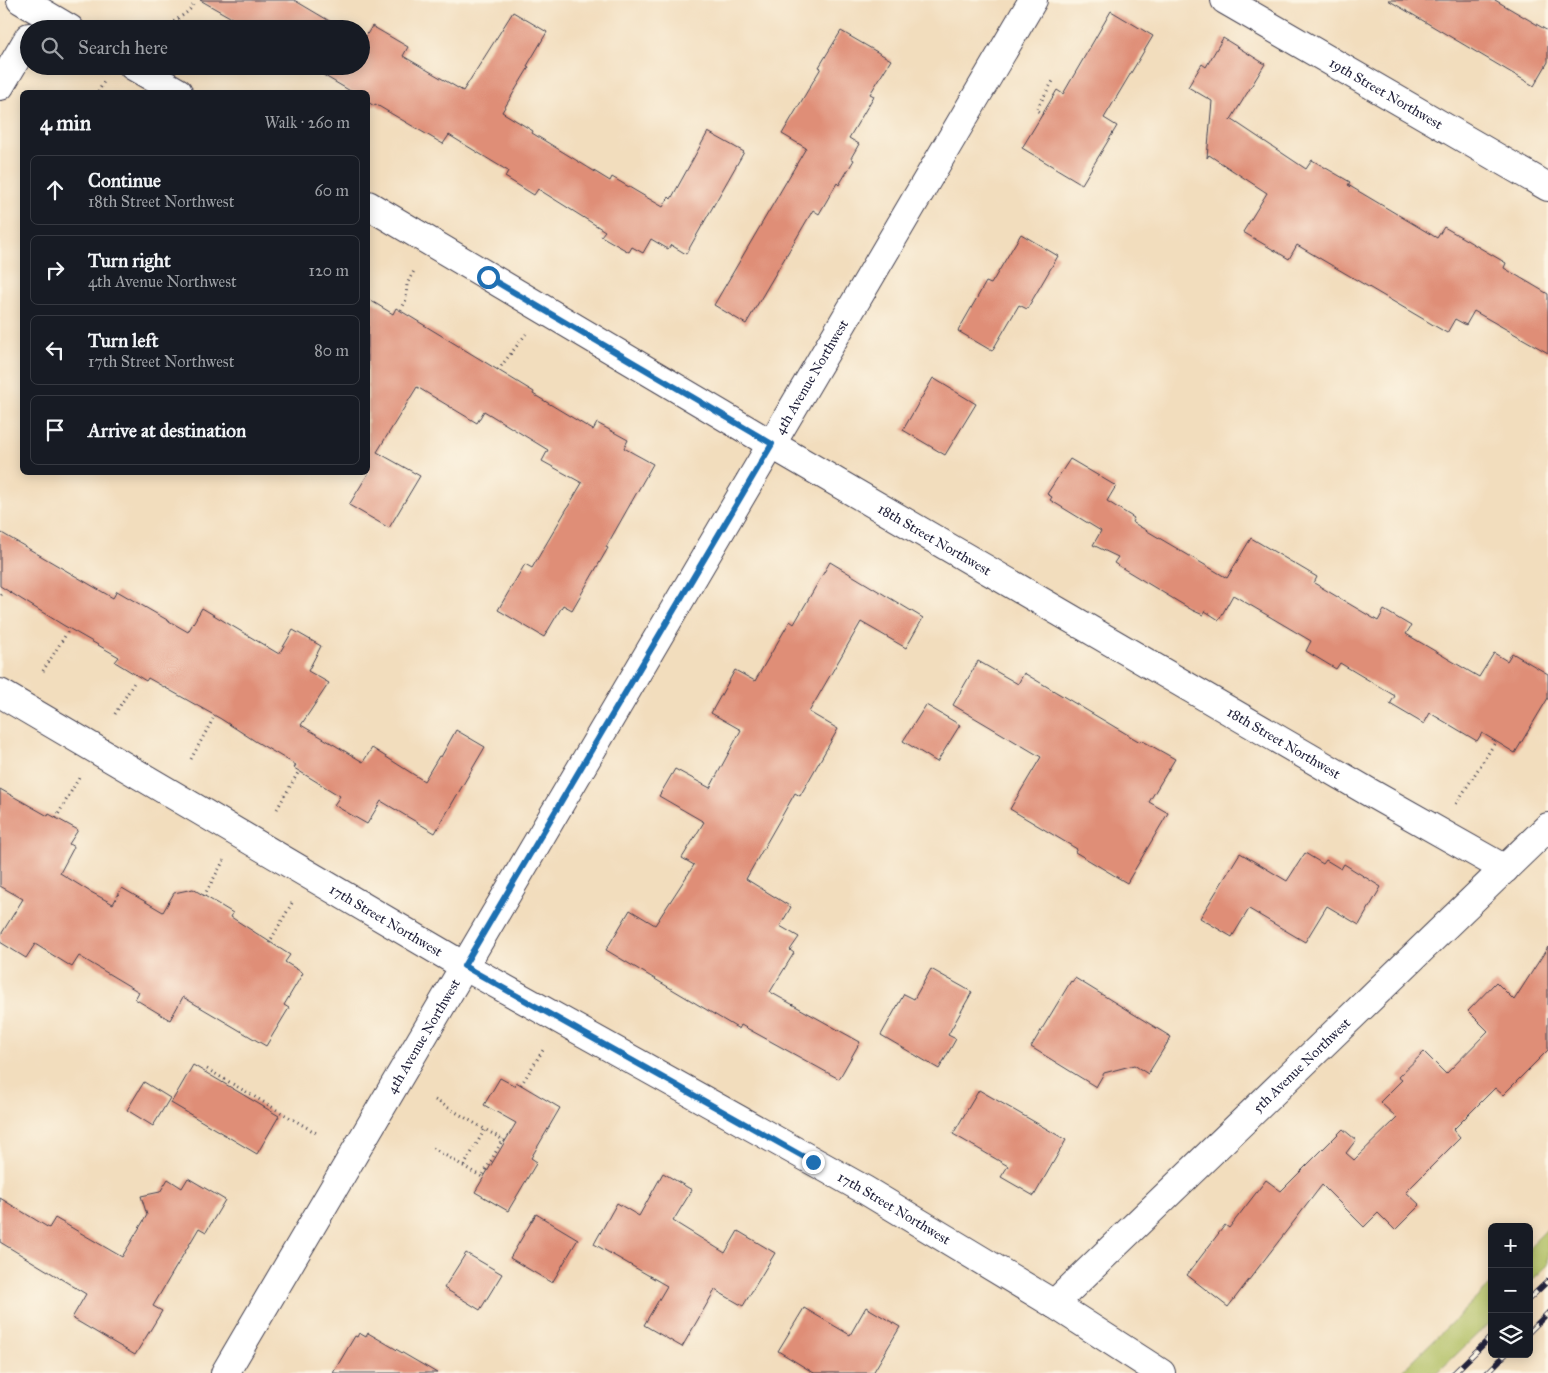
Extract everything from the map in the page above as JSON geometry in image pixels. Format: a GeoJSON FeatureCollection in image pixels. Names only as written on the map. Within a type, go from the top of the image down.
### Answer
{"type":"FeatureCollection","features":[{"type":"Feature","properties":{"kind":"street","name":"4th Avenue Northwest"},"geometry":{"type":"LineString","coordinates":[[225,1373],[1033,0]]}},
{"type":"Feature","properties":{"kind":"street","name":"19th Street Northwest"},"geometry":{"type":"LineString","coordinates":[[1225,0],[1548,187]]}},
{"type":"Feature","properties":{"kind":"street"},"geometry":{"type":"LineString","coordinates":[[37,10],[54,20]]}},
{"type":"Feature","properties":{"kind":"street"},"geometry":{"type":"LineString","coordinates":[[0,86],[20,52]]}},
{"type":"Feature","properties":{"kind":"street"},"geometry":{"type":"LineString","coordinates":[[149,75],[175,90]]}},
{"type":"Feature","properties":{"kind":"street","name":"18th Street Northwest"},"geometry":{"type":"LineString","coordinates":[[370,206],[772,444],[1367,791],[1505,869]]}},
{"type":"Feature","properties":{"kind":"street","name":"17th Street Northwest"},"geometry":{"type":"LineString","coordinates":[[0,693],[464,966],[866,1190],[1054,1304],[1161,1373]]}},
{"type":"Feature","properties":{"kind":"street","name":"5th Avenue Northwest"},"geometry":{"type":"LineString","coordinates":[[1054,1304],[1548,827]]}},
{"type":"Feature","properties":{"kind":"path"},"geometry":{"type":"LineString","coordinates":[[174,20],[190,11],[193,5]]}},
{"type":"Feature","properties":{"kind":"path"},"geometry":{"type":"LineString","coordinates":[[99,90],[105,79]]}},
{"type":"Feature","properties":{"kind":"path"},"geometry":{"type":"LineString","coordinates":[[1043,114],[1036,110],[1054,81]]}},
{"type":"Feature","properties":{"kind":"path"},"geometry":{"type":"LineString","coordinates":[[401,310],[406,300],[407,284],[416,269]]}},
{"type":"Feature","properties":{"kind":"path"},"geometry":{"type":"LineString","coordinates":[[498,370],[527,332]]}},
{"type":"Feature","properties":{"kind":"path"},"geometry":{"type":"LineString","coordinates":[[43,671],[68,631]]}},
{"type":"Feature","properties":{"kind":"path"},"geometry":{"type":"LineString","coordinates":[[115,714],[135,681]]}},
{"type":"Feature","properties":{"kind":"path"},"geometry":{"type":"LineString","coordinates":[[191,759],[213,719]]}},
{"type":"Feature","properties":{"kind":"path"},"geometry":{"type":"LineString","coordinates":[[1456,805],[1496,742]]}},
{"type":"Feature","properties":{"kind":"path"},"geometry":{"type":"LineString","coordinates":[[277,809],[299,771]]}},
{"type":"Feature","properties":{"kind":"path"},"geometry":{"type":"LineString","coordinates":[[56,818],[80,775]]}},
{"type":"Feature","properties":{"kind":"path"},"geometry":{"type":"LineString","coordinates":[[204,896],[224,859]]}},
{"type":"Feature","properties":{"kind":"path"},"geometry":{"type":"LineString","coordinates":[[269,943],[294,900]]}},
{"type":"Feature","properties":{"kind":"path"},"geometry":{"type":"LineString","coordinates":[[521,1085],[545,1047]]}},
{"type":"Feature","properties":{"kind":"path"},"geometry":{"type":"LineString","coordinates":[[207,1069],[318,1134]]}},
{"type":"Feature","properties":{"kind":"path"},"geometry":{"type":"LineString","coordinates":[[433,1148],[482,1176],[504,1140],[436,1100]]}},
{"type":"Feature","properties":{"kind":"path"},"geometry":{"type":"LineString","coordinates":[[464,1166],[485,1129]]}},
{"type":"Feature","properties":{"kind":"green space"},"geometry":{"type":"Polygon","coordinates":[[[1548,1228],[1548,1265],[1533,1279],[1533,1268],[1533,1243],[1548,1228]]]}},
{"type":"Feature","properties":{"kind":"green space"},"geometry":{"type":"Polygon","coordinates":[[[1488,1287],[1488,1324],[1437,1373],[1400,1373],[1488,1287]]]}},
{"type":"Feature","properties":{"kind":"building"},"geometry":{"type":"Polygon","coordinates":[[[200,0],[294,0],[328,20],[235,20],[200,0]]]}},
{"type":"Feature","properties":{"kind":"building"},"geometry":{"type":"Polygon","coordinates":[[[1388,0],[1495,0],[1548,31],[1548,62],[1534,86],[1388,0]]]}},
{"type":"Feature","properties":{"kind":"building"},"geometry":{"type":"Polygon","coordinates":[[[1111,11],[1153,36],[1104,118],[1117,126],[1082,184],[1022,148],[1057,90],[1063,94],[1111,11]]]}},
{"type":"Feature","properties":{"kind":"building"},"geometry":{"type":"Polygon","coordinates":[[[513,12],[547,32],[502,112],[533,131],[532,133],[610,181],[612,177],[663,207],[669,197],[671,199],[708,132],[744,152],[686,254],[671,245],[668,249],[651,239],[643,253],[632,247],[629,252],[601,236],[605,231],[538,189],[534,195],[505,177],[508,171],[449,135],[443,144],[375,104],[374,106],[370,103],[370,90],[349,90],[323,75],[370,75],[370,29],[372,26],[408,47],[403,56],[463,91],[513,12]]]}},
{"type":"Feature","properties":{"kind":"building"},"geometry":{"type":"Polygon","coordinates":[[[841,31],[891,60],[870,94],[874,96],[849,138],[859,144],[851,158],[854,160],[839,185],[837,183],[819,214],[813,210],[746,324],[714,305],[806,148],[782,134],[841,31]]]}},
{"type":"Feature","properties":{"kind":"building"},"geometry":{"type":"Polygon","coordinates":[[[1223,38],[1265,64],[1231,119],[1306,169],[1312,160],[1350,182],[1348,185],[1437,238],[1444,227],[1506,263],[1504,268],[1548,294],[1548,353],[1474,311],[1466,325],[1455,319],[1447,333],[1297,245],[1289,259],[1243,232],[1267,193],[1209,155],[1207,158],[1212,101],[1188,87],[1202,64],[1206,67],[1223,38]]]}},
{"type":"Feature","properties":{"kind":"building"},"geometry":{"type":"Polygon","coordinates":[[[1021,234],[1058,256],[1027,309],[1019,305],[992,351],[958,331],[986,282],[991,284],[1021,234]]]}},
{"type":"Feature","properties":{"kind":"building"},"geometry":{"type":"Polygon","coordinates":[[[370,300],[393,314],[396,308],[593,430],[597,423],[628,440],[624,448],[653,464],[572,610],[563,605],[544,637],[498,610],[525,564],[532,568],[582,483],[542,461],[548,450],[484,411],[477,423],[417,387],[377,452],[420,476],[389,528],[349,505],[367,475],[370,475],[370,300]]]}},
{"type":"Feature","properties":{"kind":"building"},"geometry":{"type":"Polygon","coordinates":[[[933,378],[976,404],[945,455],[903,430],[933,378]]]}},
{"type":"Feature","properties":{"kind":"building"},"geometry":{"type":"Polygon","coordinates":[[[1070,459],[1116,486],[1107,501],[1134,518],[1132,522],[1227,578],[1251,538],[1317,577],[1314,583],[1378,621],[1384,610],[1411,626],[1406,634],[1479,677],[1494,653],[1507,661],[1512,653],[1548,674],[1548,698],[1515,753],[1482,733],[1477,741],[1430,713],[1424,724],[1390,704],[1395,696],[1340,663],[1336,669],[1306,651],[1311,641],[1233,595],[1219,620],[1205,611],[1203,615],[1192,610],[1114,563],[1118,557],[1093,545],[1101,531],[1050,500],[1052,497],[1047,494],[1070,459]]]}},
{"type":"Feature","properties":{"kind":"building"},"geometry":{"type":"Polygon","coordinates":[[[0,532],[113,598],[117,591],[188,632],[202,608],[279,654],[293,630],[321,646],[308,671],[329,683],[301,725],[363,762],[372,748],[424,781],[439,756],[441,757],[456,730],[485,747],[435,833],[381,801],[367,824],[334,805],[340,796],[294,768],[296,765],[221,719],[148,678],[146,681],[115,662],[119,657],[0,586],[0,532]]]}},
{"type":"Feature","properties":{"kind":"building"},"geometry":{"type":"Polygon","coordinates":[[[830,562],[923,618],[906,648],[861,622],[809,712],[838,729],[800,796],[795,793],[746,879],[791,907],[780,926],[799,937],[790,950],[794,953],[770,992],[860,1042],[839,1079],[741,1025],[739,1029],[606,950],[630,910],[655,925],[694,865],[682,858],[704,822],[659,796],[675,769],[710,788],[741,730],[711,713],[735,670],[755,681],[790,621],[794,624],[830,562]]]}},
{"type":"Feature","properties":{"kind":"building"},"geometry":{"type":"Polygon","coordinates":[[[978,661],[1018,684],[1024,673],[1140,742],[1141,740],[1175,759],[1149,802],[1168,813],[1127,883],[1075,852],[1077,849],[1010,809],[1041,757],[953,705],[978,661]]]}},
{"type":"Feature","properties":{"kind":"building"},"geometry":{"type":"Polygon","coordinates":[[[926,705],[960,725],[937,762],[903,741],[926,705]]]}},
{"type":"Feature","properties":{"kind":"building"},"geometry":{"type":"Polygon","coordinates":[[[0,789],[48,816],[49,814],[78,830],[69,844],[74,847],[60,873],[89,891],[113,904],[122,888],[163,912],[174,893],[193,889],[233,913],[231,917],[290,955],[285,962],[303,973],[284,1005],[289,1008],[266,1046],[183,997],[170,1020],[135,999],[139,992],[79,956],[72,967],[35,944],[26,958],[0,942],[0,936],[23,899],[0,886],[0,789]]]}},
{"type":"Feature","properties":{"kind":"building"},"geometry":{"type":"Polygon","coordinates":[[[1240,853],[1287,881],[1305,853],[1323,864],[1326,860],[1341,869],[1344,864],[1381,887],[1359,925],[1327,906],[1305,942],[1249,909],[1232,937],[1200,918],[1240,853]]]}},
{"type":"Feature","properties":{"kind":"building"},"geometry":{"type":"Polygon","coordinates":[[[1548,947],[1548,1050],[1503,1095],[1495,1088],[1453,1130],[1460,1138],[1406,1192],[1420,1205],[1395,1230],[1378,1213],[1364,1227],[1322,1185],[1228,1307],[1187,1275],[1225,1225],[1229,1228],[1266,1180],[1281,1191],[1343,1129],[1356,1140],[1346,1153],[1354,1160],[1397,1118],[1380,1102],[1402,1080],[1398,1077],[1424,1052],[1446,1074],[1488,1031],[1468,1011],[1496,982],[1514,1000],[1548,947]]]}},
{"type":"Feature","properties":{"kind":"building"},"geometry":{"type":"Polygon","coordinates":[[[931,969],[972,992],[948,1035],[956,1039],[939,1069],[881,1035],[904,994],[914,999],[931,969]]]}},
{"type":"Feature","properties":{"kind":"building"},"geometry":{"type":"Polygon","coordinates":[[[1075,978],[1171,1037],[1148,1074],[1134,1065],[1104,1073],[1096,1087],[1031,1047],[1071,981],[1075,978]]]}},
{"type":"Feature","properties":{"kind":"building"},"geometry":{"type":"Polygon","coordinates":[[[193,1065],[279,1116],[257,1154],[171,1103],[193,1065]]]}},
{"type":"Feature","properties":{"kind":"building"},"geometry":{"type":"Polygon","coordinates":[[[500,1078],[515,1086],[516,1082],[560,1108],[531,1158],[537,1162],[508,1211],[475,1192],[516,1123],[484,1105],[500,1078]]]}},
{"type":"Feature","properties":{"kind":"building"},"geometry":{"type":"Polygon","coordinates":[[[144,1082],[170,1098],[153,1126],[127,1110],[144,1082]]]}},
{"type":"Feature","properties":{"kind":"building"},"geometry":{"type":"Polygon","coordinates":[[[979,1090],[1066,1140],[1034,1196],[1001,1177],[1008,1166],[953,1134],[979,1090]]]}},
{"type":"Feature","properties":{"kind":"building"},"geometry":{"type":"Polygon","coordinates":[[[663,1173],[692,1190],[673,1221],[725,1253],[738,1231],[775,1253],[743,1306],[715,1290],[682,1347],[644,1325],[667,1286],[594,1244],[617,1203],[639,1216],[663,1173]]]}},
{"type":"Feature","properties":{"kind":"building"},"geometry":{"type":"Polygon","coordinates":[[[188,1178],[225,1200],[206,1232],[199,1228],[153,1306],[162,1311],[135,1355],[72,1318],[86,1294],[0,1242],[0,1198],[49,1228],[55,1218],[122,1257],[147,1215],[141,1196],[160,1192],[168,1179],[182,1188],[188,1178]]]}},
{"type":"Feature","properties":{"kind":"building"},"geometry":{"type":"Polygon","coordinates":[[[536,1214],[578,1239],[552,1283],[510,1258],[536,1214]]]}},
{"type":"Feature","properties":{"kind":"building"},"geometry":{"type":"Polygon","coordinates":[[[466,1253],[502,1274],[480,1310],[444,1288],[466,1253]]]}},
{"type":"Feature","properties":{"kind":"building"},"geometry":{"type":"Polygon","coordinates":[[[866,1307],[900,1327],[873,1373],[814,1373],[778,1351],[804,1308],[850,1335],[866,1307]]]}},
{"type":"Feature","properties":{"kind":"building"},"geometry":{"type":"Polygon","coordinates":[[[359,1333],[366,1337],[368,1333],[437,1373],[333,1373],[355,1336],[357,1337],[359,1333]]]}},
{"type":"Feature","properties":{"kind":"railway"},"geometry":{"type":"LineString","coordinates":[[1533,1295],[1548,1281]]}},
{"type":"Feature","properties":{"kind":"railway"},"geometry":{"type":"LineString","coordinates":[[1533,1328],[1548,1313]]}},
{"type":"Feature","properties":{"kind":"railway"},"geometry":{"type":"LineString","coordinates":[[1454,1373],[1488,1340]]}},
{"type":"Feature","properties":{"kind":"railway"},"geometry":{"type":"LineString","coordinates":[[1487,1373],[1502,1358]]}},
{"type":"Feature","properties":{"kind":"route"},"geometry":{"type":"LineString","coordinates":[[488,277],[772,444],[464,966],[813,1162]]}}]}
